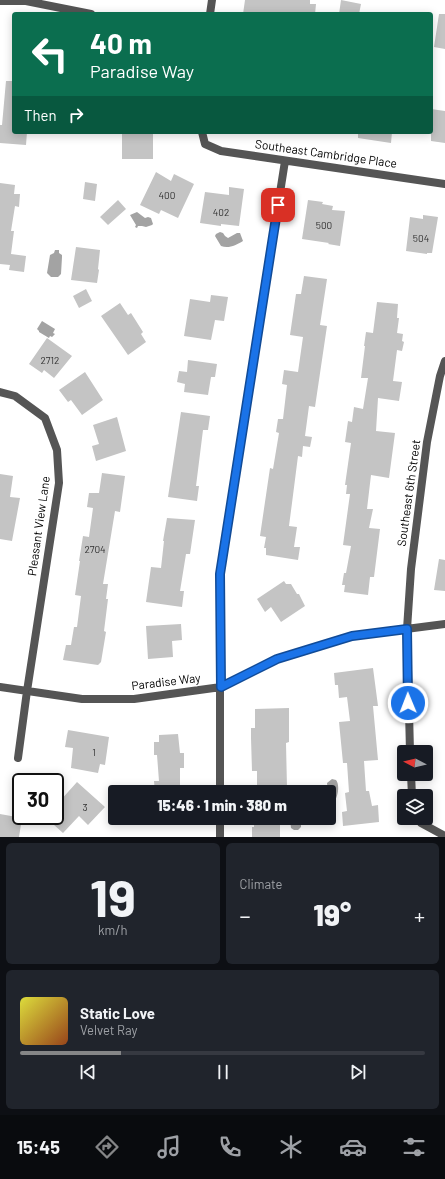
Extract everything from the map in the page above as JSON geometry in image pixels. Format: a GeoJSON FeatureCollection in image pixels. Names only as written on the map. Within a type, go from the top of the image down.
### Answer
{"type":"FeatureCollection","features":[{"type":"Feature","properties":{"kind":"street"},"geometry":{"type":"LineString","coordinates":[[210,12],[212,0]]}},
{"type":"Feature","properties":{"kind":"street"},"geometry":{"type":"LineString","coordinates":[[0,1],[26,1],[81,12]]}},
{"type":"Feature","properties":{"kind":"street","name":"Southeast Cambridge Place"},"geometry":{"type":"LineString","coordinates":[[202,134],[205,144],[221,151],[445,184]]}},
{"type":"Feature","properties":{"kind":"street"},"geometry":{"type":"LineString","coordinates":[[220,785],[220,574],[285,161]]}},
{"type":"Feature","properties":{"kind":"street","name":"Southeast 6th Street"},"geometry":{"type":"LineString","coordinates":[[410,745],[407,629],[411,569],[427,442],[445,361]]}},
{"type":"Feature","properties":{"kind":"street","name":"Pleasant View Lane"},"geometry":{"type":"LineString","coordinates":[[0,392],[15,396],[44,418],[57,450],[59,483],[18,758]]}},
{"type":"Feature","properties":{"kind":"street","name":"Paradise Way"},"geometry":{"type":"LineString","coordinates":[[0,687],[82,699],[134,699],[221,687],[277,659],[352,636],[445,624]]}},
{"type":"Feature","properties":{"kind":"street"},"geometry":{"type":"LineString","coordinates":[[220,825],[220,837]]}},
{"type":"Feature","properties":{"kind":"street"},"geometry":{"type":"LineString","coordinates":[[428,825],[445,836]]}},
{"type":"Feature","properties":{"kind":"shaded area"},"geometry":{"type":"Polygon","coordinates":[[[137,212],[145,218],[151,218],[153,224],[146,227],[135,227],[136,225],[130,215],[137,212]]]}},
{"type":"Feature","properties":{"kind":"shaded area"},"geometry":{"type":"Polygon","coordinates":[[[220,232],[228,238],[240,233],[243,241],[230,247],[221,246],[215,236],[220,232]]]}},
{"type":"Feature","properties":{"kind":"shaded area"},"geometry":{"type":"Polygon","coordinates":[[[55,250],[59,250],[59,253],[62,255],[61,274],[58,277],[51,277],[47,273],[50,255],[54,253],[55,250]]]}},
{"type":"Feature","properties":{"kind":"shaded area"},"geometry":{"type":"Polygon","coordinates":[[[42,321],[55,329],[53,333],[55,334],[52,337],[50,336],[49,338],[37,329],[42,321]]]}},
{"type":"Feature","properties":{"kind":"shaded area"},"geometry":{"type":"Polygon","coordinates":[[[332,779],[336,780],[338,788],[336,797],[336,785],[327,785],[327,783],[332,779]]]}},
{"type":"Feature","properties":{"kind":"shaded area"},"geometry":{"type":"Polygon","coordinates":[[[291,825],[301,825],[298,830],[291,828],[291,825]]]}},
{"type":"Feature","properties":{"kind":"building"},"geometry":{"type":"Polygon","coordinates":[[[245,0],[310,0],[310,4],[316,4],[315,12],[243,12],[245,0]]]}},
{"type":"Feature","properties":{"kind":"building"},"geometry":{"type":"Polygon","coordinates":[[[341,0],[361,4],[359,12],[339,12],[341,0]]]}},
{"type":"Feature","properties":{"kind":"building"},"geometry":{"type":"Polygon","coordinates":[[[439,14],[445,14],[445,49],[434,47],[439,14]]]}},
{"type":"Feature","properties":{"kind":"building"},"geometry":{"type":"Polygon","coordinates":[[[6,81],[12,81],[12,134],[27,134],[26,145],[0,143],[0,125],[2,125],[6,81]]]}},
{"type":"Feature","properties":{"kind":"building"},"geometry":{"type":"Polygon","coordinates":[[[433,109],[445,111],[445,143],[431,141],[431,134],[433,134],[433,109]]]}},
{"type":"Feature","properties":{"kind":"building"},"geometry":{"type":"Polygon","coordinates":[[[122,134],[153,134],[153,159],[122,159],[122,134]]]}},
{"type":"Feature","properties":{"kind":"building"},"geometry":{"type":"Polygon","coordinates":[[[358,134],[392,134],[391,143],[358,138],[358,134]]]}},
{"type":"Feature","properties":{"kind":"building"},"geometry":{"type":"Polygon","coordinates":[[[156,172],[171,181],[174,174],[194,184],[178,218],[161,210],[159,214],[140,205],[156,172]]]}},
{"type":"Feature","properties":{"kind":"building"},"geometry":{"type":"Polygon","coordinates":[[[85,182],[97,184],[95,201],[83,199],[85,182]]]}},
{"type":"Feature","properties":{"kind":"building"},"geometry":{"type":"Polygon","coordinates":[[[0,183],[15,185],[14,194],[20,194],[19,207],[15,206],[11,231],[14,231],[11,254],[26,256],[24,272],[9,270],[10,265],[0,264],[0,183]]]}},
{"type":"Feature","properties":{"kind":"building"},"geometry":{"type":"Polygon","coordinates":[[[229,187],[244,189],[239,226],[221,224],[221,226],[200,223],[205,192],[229,195],[229,187]]]}},
{"type":"Feature","properties":{"kind":"building"},"geometry":{"type":"Polygon","coordinates":[[[118,200],[126,209],[108,225],[100,217],[118,200]]]}},
{"type":"Feature","properties":{"kind":"building"},"geometry":{"type":"Polygon","coordinates":[[[308,200],[323,202],[322,204],[333,206],[332,210],[345,211],[340,246],[302,239],[308,200]]]}},
{"type":"Feature","properties":{"kind":"building"},"geometry":{"type":"Polygon","coordinates":[[[423,215],[438,217],[432,253],[427,254],[406,251],[410,217],[423,219],[423,215]]]}},
{"type":"Feature","properties":{"kind":"building"},"geometry":{"type":"Polygon","coordinates":[[[76,247],[100,250],[97,283],[71,280],[76,247]]]}},
{"type":"Feature","properties":{"kind":"building"},"geometry":{"type":"Polygon","coordinates":[[[304,276],[327,279],[320,325],[327,326],[315,407],[309,406],[305,436],[312,437],[310,447],[303,446],[302,457],[298,456],[289,526],[297,527],[294,547],[300,547],[298,560],[266,555],[266,548],[264,548],[266,537],[260,536],[270,468],[273,469],[279,433],[276,432],[278,419],[283,419],[287,385],[282,384],[284,370],[298,372],[303,337],[290,335],[296,294],[301,294],[304,276]]]}},
{"type":"Feature","properties":{"kind":"building"},"geometry":{"type":"Polygon","coordinates":[[[86,289],[92,301],[79,308],[73,296],[86,289]]]}},
{"type":"Feature","properties":{"kind":"building"},"geometry":{"type":"Polygon","coordinates":[[[211,295],[228,297],[224,321],[215,320],[211,340],[184,336],[190,299],[210,302],[211,295]]]}},
{"type":"Feature","properties":{"kind":"building"},"geometry":{"type":"Polygon","coordinates":[[[377,302],[398,304],[397,318],[399,318],[397,333],[403,334],[402,341],[404,342],[402,351],[397,350],[393,381],[402,382],[399,401],[378,398],[376,431],[395,433],[389,478],[371,475],[367,509],[373,509],[369,528],[380,529],[374,577],[370,577],[368,595],[344,592],[345,585],[342,585],[351,546],[343,545],[350,494],[346,494],[347,485],[345,485],[351,443],[345,442],[348,421],[352,422],[354,407],[363,409],[368,378],[361,378],[364,346],[366,332],[373,333],[377,302]]]}},
{"type":"Feature","properties":{"kind":"building"},"geometry":{"type":"Polygon","coordinates":[[[120,303],[128,315],[131,313],[143,332],[141,334],[146,342],[128,355],[101,316],[120,303]]]}},
{"type":"Feature","properties":{"kind":"building"},"geometry":{"type":"Polygon","coordinates":[[[47,338],[72,356],[54,378],[44,370],[42,373],[29,364],[47,338]]]}},
{"type":"Feature","properties":{"kind":"building"},"geometry":{"type":"Polygon","coordinates":[[[188,360],[217,364],[215,377],[211,377],[208,395],[184,392],[185,384],[177,382],[179,371],[187,372],[188,360]]]}},
{"type":"Feature","properties":{"kind":"building"},"geometry":{"type":"Polygon","coordinates":[[[85,372],[103,400],[82,415],[71,400],[68,402],[59,390],[85,372]]]}},
{"type":"Feature","properties":{"kind":"building"},"geometry":{"type":"Polygon","coordinates":[[[181,412],[210,416],[208,430],[203,430],[196,486],[199,486],[197,501],[168,497],[181,412]]]}},
{"type":"Feature","properties":{"kind":"building"},"geometry":{"type":"Polygon","coordinates":[[[117,417],[126,451],[96,461],[92,446],[99,444],[93,425],[117,417]]]}},
{"type":"Feature","properties":{"kind":"building"},"geometry":{"type":"Polygon","coordinates":[[[102,473],[125,476],[120,512],[115,511],[103,584],[108,584],[106,599],[108,599],[104,631],[106,632],[101,662],[98,665],[63,660],[66,645],[71,645],[74,627],[77,627],[81,596],[75,595],[79,561],[83,536],[89,537],[93,508],[87,507],[89,493],[99,493],[102,473]]]}},
{"type":"Feature","properties":{"kind":"building"},"geometry":{"type":"Polygon","coordinates":[[[0,474],[13,476],[10,497],[20,498],[12,541],[0,539],[0,474]]]}},
{"type":"Feature","properties":{"kind":"building"},"geometry":{"type":"Polygon","coordinates":[[[167,518],[195,520],[190,554],[186,554],[180,591],[184,591],[182,607],[146,602],[151,567],[161,568],[163,541],[167,518]]]}},
{"type":"Feature","properties":{"kind":"building"},"geometry":{"type":"Polygon","coordinates":[[[439,559],[445,560],[445,591],[434,590],[439,559]]]}},
{"type":"Feature","properties":{"kind":"building"},"geometry":{"type":"Polygon","coordinates":[[[284,581],[286,584],[291,584],[297,594],[299,594],[305,606],[281,622],[271,607],[265,612],[257,599],[284,581]]]}},
{"type":"Feature","properties":{"kind":"building"},"geometry":{"type":"Polygon","coordinates":[[[181,624],[182,640],[172,641],[173,657],[148,659],[146,626],[181,624]]]}},
{"type":"Feature","properties":{"kind":"building"},"geometry":{"type":"Polygon","coordinates":[[[373,668],[378,706],[373,706],[378,760],[364,761],[366,791],[369,791],[372,806],[378,805],[379,822],[343,826],[342,812],[347,811],[345,793],[349,792],[347,763],[343,763],[339,722],[350,721],[347,697],[339,698],[338,685],[335,685],[334,673],[373,668]]]}},
{"type":"Feature","properties":{"kind":"building"},"geometry":{"type":"Polygon","coordinates":[[[289,708],[289,742],[286,743],[287,785],[257,785],[257,771],[252,771],[251,738],[251,728],[255,728],[255,709],[289,708]]]}},
{"type":"Feature","properties":{"kind":"building"},"geometry":{"type":"Polygon","coordinates":[[[68,730],[109,737],[105,765],[100,764],[98,773],[71,768],[73,748],[65,747],[68,730]]]}},
{"type":"Feature","properties":{"kind":"building"},"geometry":{"type":"Polygon","coordinates":[[[178,734],[180,753],[184,753],[184,768],[180,768],[180,785],[154,785],[154,781],[159,781],[157,755],[154,755],[154,742],[159,742],[159,735],[178,734]]]}},
{"type":"Feature","properties":{"kind":"building"},"geometry":{"type":"Polygon","coordinates":[[[77,782],[105,807],[88,825],[79,816],[63,833],[54,825],[64,825],[64,796],[77,782]]]}},
{"type":"Feature","properties":{"kind":"building"},"geometry":{"type":"Polygon","coordinates":[[[0,814],[12,816],[12,825],[21,825],[19,837],[0,837],[0,814]]]}},
{"type":"Feature","properties":{"kind":"building"},"geometry":{"type":"Polygon","coordinates":[[[254,825],[280,825],[280,837],[252,837],[252,827],[254,827],[254,825]]]}},
{"type":"Feature","properties":{"kind":"route"},"geometry":{"type":"LineString","coordinates":[[278,205],[220,574],[221,687],[277,659],[352,636],[407,629],[408,703]]}}]}
